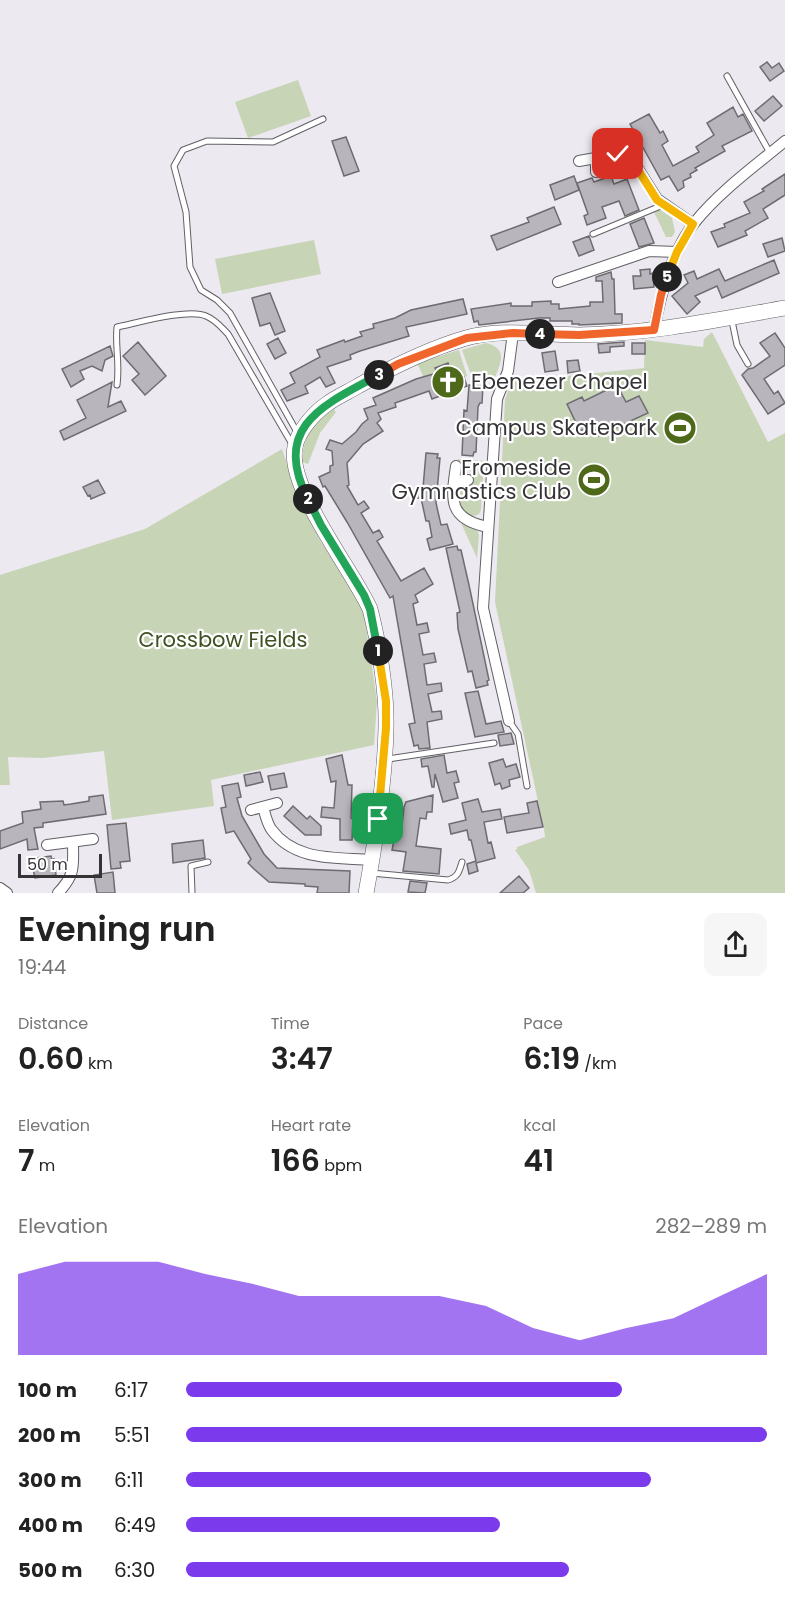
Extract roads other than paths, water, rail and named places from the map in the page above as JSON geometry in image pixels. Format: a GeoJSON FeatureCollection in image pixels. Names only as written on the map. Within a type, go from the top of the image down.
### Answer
{"type":"FeatureCollection","features":[{"type":"Feature","properties":{"kind":"street"},"geometry":{"type":"LineString","coordinates":[[654,330],[661,295],[677,252],[693,224],[707,208],[785,141]]}},
{"type":"Feature","properties":{"kind":"street"},"geometry":{"type":"LineString","coordinates":[[579,161],[618,154],[635,165],[657,200],[693,224]]}},
{"type":"Feature","properties":{"kind":"street"},"geometry":{"type":"LineString","coordinates":[[596,158],[596,172]]}},
{"type":"Feature","properties":{"kind":"street"},"geometry":{"type":"LineString","coordinates":[[558,282],[649,251],[677,252]]}},
{"type":"Feature","properties":{"kind":"street"},"geometry":{"type":"LineString","coordinates":[[366,893],[383,759],[386,701],[370,609],[300,485],[297,442],[311,419],[327,404],[398,364],[467,338],[513,333],[579,335],[654,330],[785,308]]}},
{"type":"Feature","properties":{"kind":"street"},"geometry":{"type":"LineString","coordinates":[[509,722],[483,608],[496,399],[508,370],[513,333]]}},
{"type":"Feature","properties":{"kind":"street"},"geometry":{"type":"LineString","coordinates":[[456,466],[452,499],[464,519],[472,524],[488,527]]}},
{"type":"Feature","properties":{"kind":"street"},"geometry":{"type":"LineString","coordinates":[[454,481],[468,480]]}},
{"type":"Feature","properties":{"kind":"street"},"geometry":{"type":"LineString","coordinates":[[251,810],[277,804]]}},
{"type":"Feature","properties":{"kind":"street"},"geometry":{"type":"LineString","coordinates":[[263,807],[270,828],[284,843],[306,855],[371,866]]}},
{"type":"Feature","properties":{"kind":"street"},"geometry":{"type":"LineString","coordinates":[[47,845],[93,839]]}},
{"type":"Feature","properties":{"kind":"street"},"geometry":{"type":"LineString","coordinates":[[58,893],[69,882],[73,869],[73,842]]}},
{"type":"Feature","properties":{"kind":"street"},"geometry":{"type":"LineString","coordinates":[[0,888],[7,893]]}},
{"type":"Feature","properties":{"kind":"lane"},"geometry":{"type":"LineString","coordinates":[[728,76],[770,153]]}},
{"type":"Feature","properties":{"kind":"lane"},"geometry":{"type":"LineString","coordinates":[[297,442],[230,313],[217,300],[201,290],[190,267],[186,212],[174,166],[183,150],[207,141],[273,142],[323,119]]}},
{"type":"Feature","properties":{"kind":"lane"},"geometry":{"type":"LineString","coordinates":[[592,234],[664,205]]}},
{"type":"Feature","properties":{"kind":"lane"},"geometry":{"type":"LineString","coordinates":[[117,385],[120,368],[117,327],[191,313],[205,315],[218,323],[228,334],[297,442]]}},
{"type":"Feature","properties":{"kind":"lane"},"geometry":{"type":"LineString","coordinates":[[732,318],[737,345],[748,363]]}},
{"type":"Feature","properties":{"kind":"lane"},"geometry":{"type":"LineString","coordinates":[[509,722],[518,734],[527,786]]}},
{"type":"Feature","properties":{"kind":"lane"},"geometry":{"type":"LineString","coordinates":[[383,759],[494,743]]}},
{"type":"Feature","properties":{"kind":"lane"},"geometry":{"type":"LineString","coordinates":[[192,893],[191,866],[208,862]]}},
{"type":"Feature","properties":{"kind":"lane"},"geometry":{"type":"LineString","coordinates":[[371,866],[447,880],[455,878],[462,862]]}},
{"type":"Feature","properties":{"kind":"place","name":"Ebenezer Chapel"},"geometry":{"type":"Point","coordinates":[448,382]}},
{"type":"Feature","properties":{"kind":"place","name":"Campus Skatepark"},"geometry":{"type":"Point","coordinates":[680,428]}},
{"type":"Feature","properties":{"kind":"place","name":"Fromeside Gymnastics Club"},"geometry":{"type":"Point","coordinates":[594,480]}},
{"type":"Feature","properties":{"kind":"park label","name":"Crossbow Fields"},"geometry":{"type":"Point","coordinates":[223,640]}}]}
